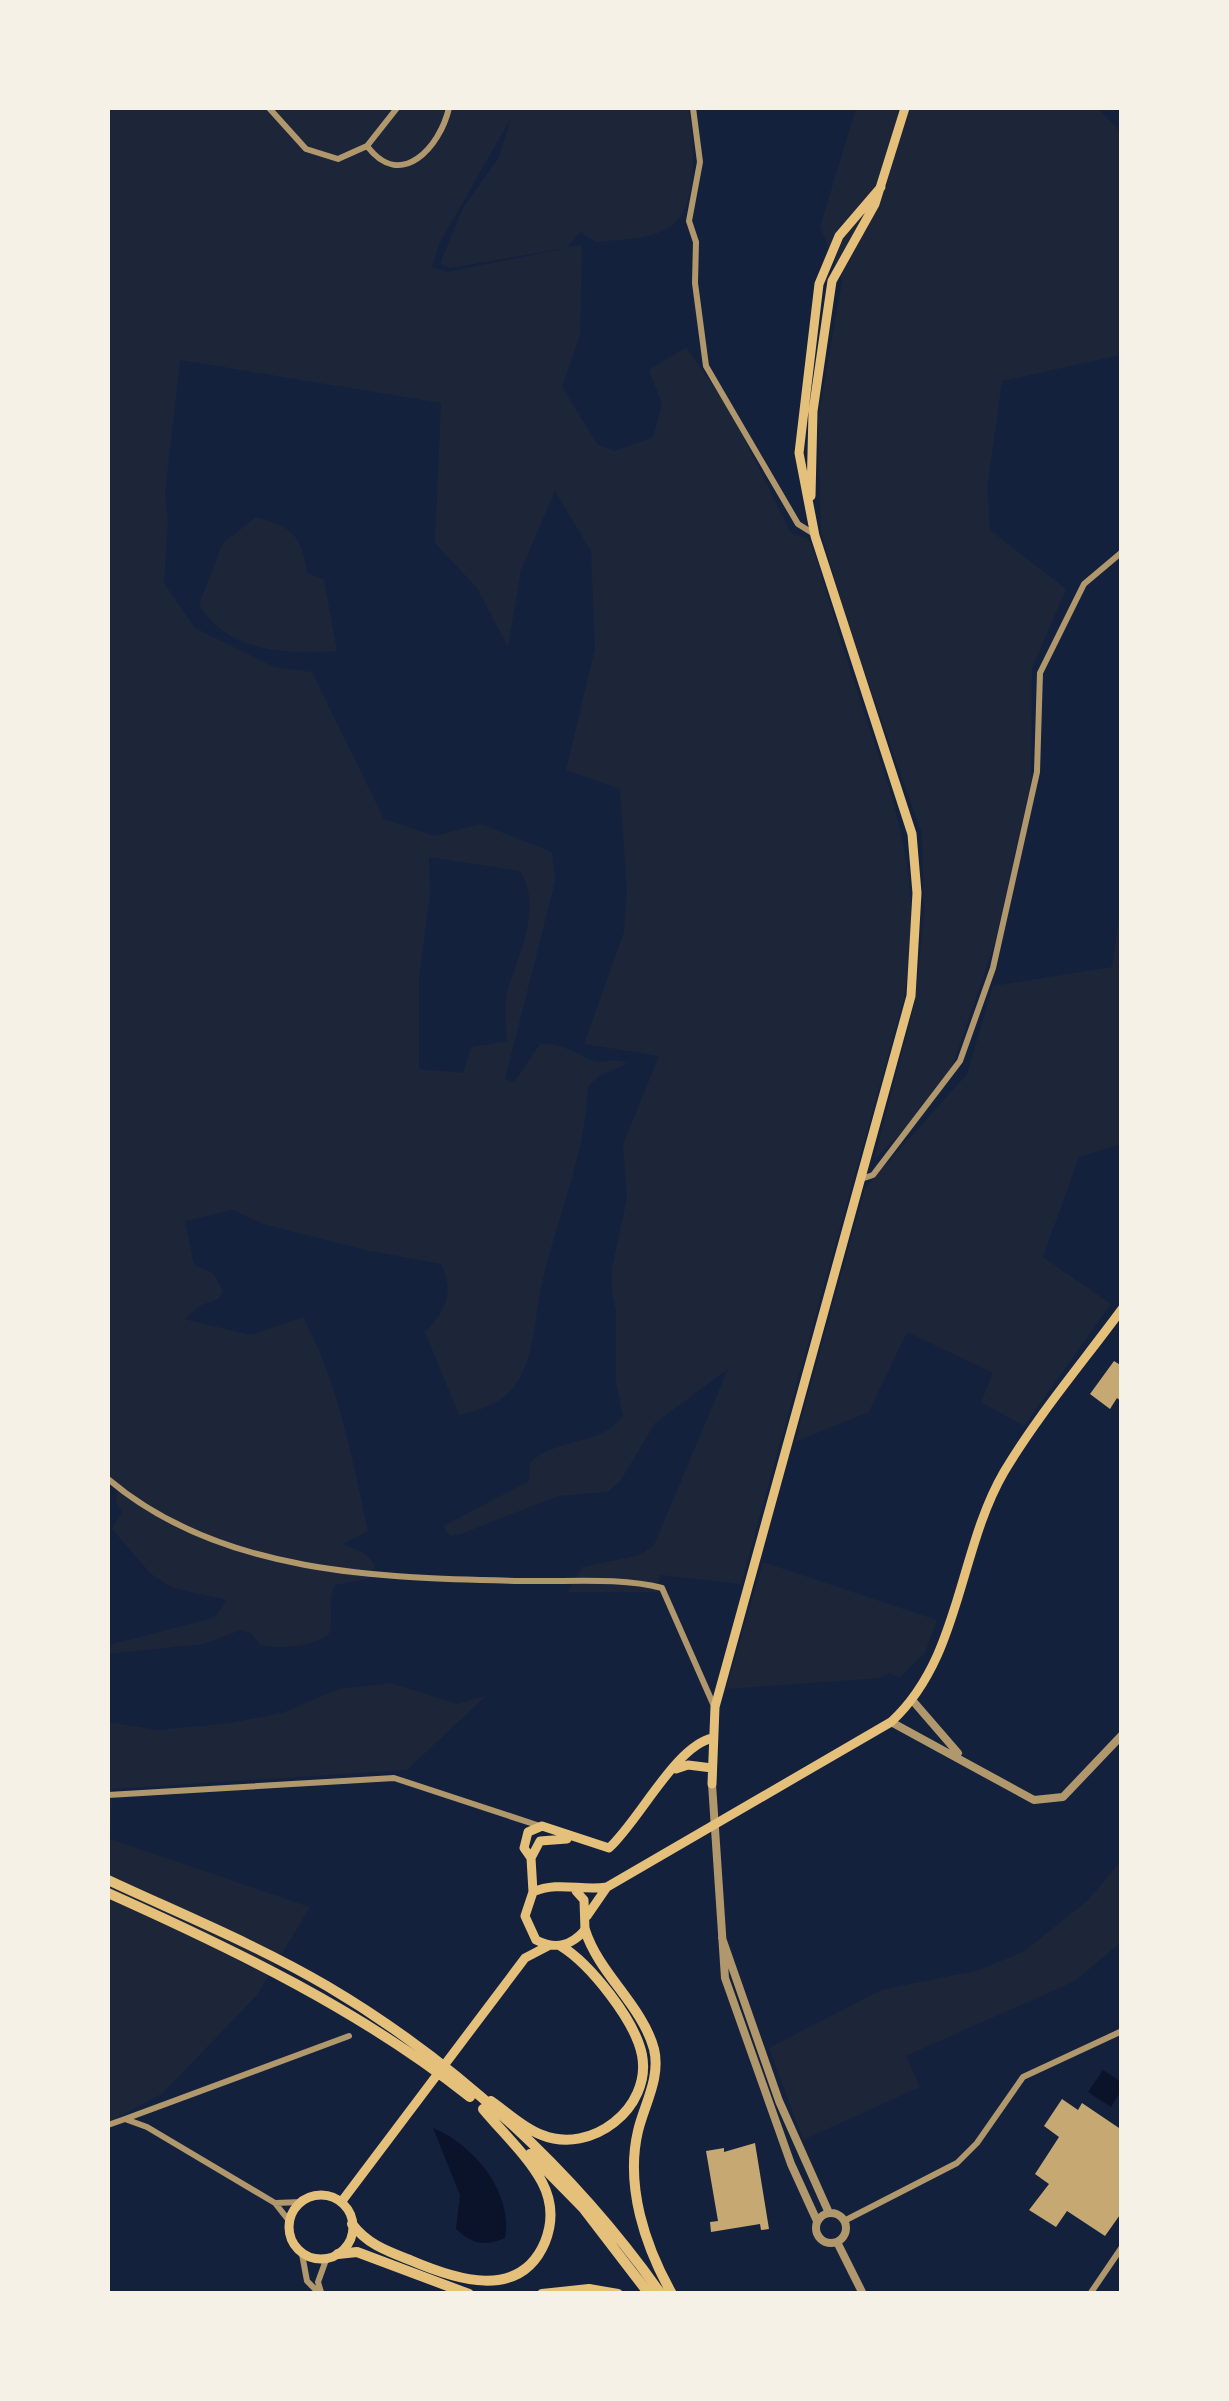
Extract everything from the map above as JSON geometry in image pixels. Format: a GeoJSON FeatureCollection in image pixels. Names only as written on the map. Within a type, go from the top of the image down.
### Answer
{"type":"FeatureCollection","features":[{"type":"Feature","properties":{"kind":"highway"},"geometry":{"type":"LineString","coordinates":[[108,1880],[327,1986],[423,2055],[460,2084],[596,2211],[661,2294]]}},
{"type":"Feature","properties":{"kind":"highway"},"geometry":{"type":"LineString","coordinates":[[108,1893],[301,1985],[423,2055]]}},
{"type":"Feature","properties":{"kind":"highway"},"geometry":{"type":"LineString","coordinates":[[585,1930],[600,1963],[654,2049],[651,2092],[636,2145],[635,2192],[658,2268],[672,2294]]}},
{"type":"Feature","properties":{"kind":"highway"},"geometry":{"type":"LineString","coordinates":[[460,2084],[531,2130],[557,2139],[598,2133],[628,2110],[642,2073],[637,2040],[591,1969],[561,1946]]}},
{"type":"Feature","properties":{"kind":"highway"},"geometry":{"type":"LineString","coordinates":[[460,2084],[583,2208],[649,2294]]}},
{"type":"Feature","properties":{"kind":"highway"},"geometry":{"type":"LineString","coordinates":[[352,2224],[375,2246],[455,2278],[507,2278],[534,2260],[549,2231],[548,2200],[542,2181],[479,2104]]}},
{"type":"Feature","properties":{"kind":"highway"},"geometry":{"type":"LineString","coordinates":[[338,2254],[357,2252],[469,2294]]}},
{"type":"Feature","properties":{"kind":"highway"},"geometry":{"type":"LineString","coordinates":[[542,2294],[590,2289],[618,2294]]}},
{"type":"Feature","properties":{"kind":"main road"},"geometry":{"type":"LineString","coordinates":[[712,1784],[715,1707],[911,996],[917,893],[912,834],[816,536],[799,453],[819,284],[839,236],[880,186],[906,108]]}},
{"type":"Feature","properties":{"kind":"main road"},"geometry":{"type":"LineString","coordinates":[[342,2200],[525,1958],[548,1946],[574,1942],[585,1930],[587,1916],[608,1887],[891,1722],[913,1702],[933,1668],[1005,1471],[1122,1308]]}},
{"type":"Feature","properties":{"kind":"main road"},"geometry":{"type":"LineString","coordinates":[[531,1858],[525,1854],[526,1835],[542,1826],[609,1848],[676,1769],[684,1751],[713,1738]]}},
{"type":"Feature","properties":{"kind":"main road"},"geometry":{"type":"LineString","coordinates":[[676,1769],[688,1765],[712,1768]]}},
{"type":"Feature","properties":{"kind":"main road"},"geometry":{"type":"LineString","coordinates":[[525,1958],[529,1932],[526,1906],[533,1892],[531,1858],[540,1842],[575,1839]]}},
{"type":"Feature","properties":{"kind":"main road"},"geometry":{"type":"LineString","coordinates":[[533,1870],[550,1884],[576,1890],[608,1887]]}},
{"type":"Feature","properties":{"kind":"main road"},"geometry":{"type":"LineString","coordinates":[[533,1892],[550,1884]]}},
{"type":"Feature","properties":{"kind":"main road"},"geometry":{"type":"LineString","coordinates":[[576,1890],[587,1916]]}},
{"type":"Feature","properties":{"kind":"main road"},"geometry":{"type":"LineString","coordinates":[[529,1932],[548,1946]]}},
{"type":"Feature","properties":{"kind":"main road"},"geometry":{"type":"LineString","coordinates":[[323,2195],[342,2200],[352,2224],[352,2235],[338,2254],[326,2260],[302,2254],[294,2244],[290,2222],[302,2202],[323,2195]]}},
{"type":"Feature","properties":{"kind":"street"},"geometry":{"type":"LineString","coordinates":[[268,108],[306,149],[320,157],[338,159],[367,146],[396,108]]}},
{"type":"Feature","properties":{"kind":"street"},"geometry":{"type":"LineString","coordinates":[[367,146],[377,160],[398,165],[417,160],[444,130],[449,108]]}},
{"type":"Feature","properties":{"kind":"street"},"geometry":{"type":"LineString","coordinates":[[693,108],[700,162],[689,221],[696,242],[695,282],[706,366],[798,524],[816,536]]}},
{"type":"Feature","properties":{"kind":"street"},"geometry":{"type":"LineString","coordinates":[[1122,383],[1122,392]]}},
{"type":"Feature","properties":{"kind":"street"},"geometry":{"type":"LineString","coordinates":[[860,1180],[873,1175],[960,1061],[994,968],[1037,772],[1040,673],[1084,584],[1122,552]]}},
{"type":"Feature","properties":{"kind":"street"},"geometry":{"type":"LineString","coordinates":[[108,1479],[144,1510],[200,1536],[319,1568],[662,1588],[715,1707]]}},
{"type":"Feature","properties":{"kind":"street"},"geometry":{"type":"LineString","coordinates":[[913,1702],[965,1759]]}},
{"type":"Feature","properties":{"kind":"street"},"geometry":{"type":"LineString","coordinates":[[891,1722],[965,1759],[1019,1793],[1048,1801],[1076,1788],[1122,1734]]}},
{"type":"Feature","properties":{"kind":"street"},"geometry":{"type":"LineString","coordinates":[[108,1795],[394,1778],[542,1826]]}},
{"type":"Feature","properties":{"kind":"street"},"geometry":{"type":"LineString","coordinates":[[712,1784],[725,1978],[786,2150],[817,2221],[820,2239],[836,2242],[843,2237],[844,2221]]}},
{"type":"Feature","properties":{"kind":"street"},"geometry":{"type":"LineString","coordinates":[[719,1929],[780,2101],[829,2213],[844,2221]]}},
{"type":"Feature","properties":{"kind":"street"},"geometry":{"type":"LineString","coordinates":[[844,2221],[957,2163],[1023,2078],[1122,2031]]}},
{"type":"Feature","properties":{"kind":"street"},"geometry":{"type":"LineString","coordinates":[[108,2125],[349,2036]]}},
{"type":"Feature","properties":{"kind":"street"},"geometry":{"type":"LineString","coordinates":[[125,2119],[147,2127],[275,2202],[290,2222]]}},
{"type":"Feature","properties":{"kind":"street"},"geometry":{"type":"LineString","coordinates":[[275,2202],[302,2202]]}},
{"type":"Feature","properties":{"kind":"street"},"geometry":{"type":"LineString","coordinates":[[817,2221],[829,2213]]}},
{"type":"Feature","properties":{"kind":"street"},"geometry":{"type":"LineString","coordinates":[[836,2242],[863,2294]]}},
{"type":"Feature","properties":{"kind":"street"},"geometry":{"type":"LineString","coordinates":[[1090,2294],[1122,2247]]}},
{"type":"Feature","properties":{"kind":"street"},"geometry":{"type":"LineString","coordinates":[[302,2254],[307,2281],[321,2294]]}},
{"type":"Feature","properties":{"kind":"street"},"geometry":{"type":"LineString","coordinates":[[321,2294],[318,2282],[326,2260]]}},
{"type":"Feature","properties":{"kind":"shaded area"},"geometry":{"type":"Polygon","coordinates":[[[108,108],[688,108],[693,151],[691,185],[682,214],[674,224],[647,236],[596,242],[580,232],[567,247],[582,245],[580,335],[562,387],[598,445],[615,451],[653,437],[662,404],[649,370],[686,347],[730,410],[791,533],[808,539],[813,548],[894,805],[909,878],[911,917],[903,1002],[741,1584],[660,1575],[658,1592],[568,1592],[582,1567],[640,1555],[654,1545],[728,1369],[655,1423],[621,1480],[608,1492],[558,1496],[461,1534],[450,1536],[443,1526],[529,1481],[530,1463],[541,1455],[603,1433],[623,1416],[616,1382],[612,1268],[627,1198],[623,1144],[659,1056],[584,1044],[624,932],[627,890],[620,789],[566,770],[595,649],[591,551],[555,491],[521,570],[508,647],[477,588],[435,543],[441,403],[180,360],[165,493],[168,521],[164,583],[195,628],[274,667],[312,672],[384,819],[434,836],[481,824],[552,852],[555,882],[505,1079],[514,1082],[540,1044],[562,1047],[595,1061],[627,1064],[601,1075],[588,1086],[582,1136],[542,1283],[528,1359],[512,1389],[484,1408],[459,1415],[425,1332],[446,1301],[447,1284],[441,1264],[263,1224],[233,1210],[185,1221],[194,1265],[213,1273],[223,1291],[218,1299],[199,1306],[184,1319],[251,1335],[303,1317],[326,1369],[343,1422],[368,1531],[343,1544],[366,1554],[375,1565],[369,1579],[335,1585],[329,1634],[304,1645],[278,1647],[260,1645],[251,1633],[241,1630],[203,1644],[108,1654],[112,1644],[214,1618],[227,1600],[173,1588],[151,1574],[112,1529],[122,1512],[116,1502],[118,1484],[108,1475],[108,108]],[[511,118],[439,244],[432,267],[447,272],[567,248],[450,268],[440,263],[463,208],[499,157],[511,118]],[[429,857],[430,894],[419,977],[419,1069],[463,1073],[471,1047],[507,1041],[506,999],[524,943],[529,899],[520,871],[429,857]]]}},
{"type":"Feature","properties":{"kind":"shaded area"},"geometry":{"type":"Polygon","coordinates":[[[856,108],[1098,108],[1121,133],[1121,355],[1002,381],[987,488],[990,530],[1066,589],[1032,668],[1031,781],[995,942],[952,1068],[914,1120],[874,1160],[915,1002],[924,914],[922,834],[848,626],[821,532],[818,419],[842,281],[820,227],[856,108]]]}},
{"type":"Feature","properties":{"kind":"shaded area"},"geometry":{"type":"Polygon","coordinates":[[[256,517],[293,534],[302,549],[307,573],[324,579],[337,651],[278,651],[241,641],[211,620],[199,604],[223,543],[256,517]]]}},
{"type":"Feature","properties":{"kind":"shaded area"},"geometry":{"type":"Polygon","coordinates":[[[1121,902],[1121,1144],[1079,1157],[1043,1257],[1111,1304],[1024,1426],[981,1402],[993,1373],[907,1332],[869,1412],[795,1442],[865,1188],[967,1074],[993,986],[1112,967],[1121,902]]]}},
{"type":"Feature","properties":{"kind":"shaded area"},"geometry":{"type":"Polygon","coordinates":[[[763,1562],[937,1620],[925,1653],[899,1678],[890,1673],[880,1678],[726,1689],[763,1562]]]}},
{"type":"Feature","properties":{"kind":"shaded area"},"geometry":{"type":"Polygon","coordinates":[[[391,1683],[457,1704],[486,1696],[407,1770],[112,1789],[110,1839],[310,1907],[257,1995],[163,2093],[108,2123],[108,1722],[158,1730],[231,1723],[282,1713],[339,1689],[391,1683]]]}},
{"type":"Feature","properties":{"kind":"shaded area"},"geometry":{"type":"Polygon","coordinates":[[[1121,1861],[1121,1942],[1075,1981],[906,2056],[920,2087],[803,2140],[769,2048],[881,1990],[976,1971],[1023,1952],[1088,1900],[1121,1861]]]}},
{"type":"Feature","properties":{"kind":"shaded area"},"geometry":{"type":"Polygon","coordinates":[[[1103,2070],[1121,2082],[1121,2091],[1111,2107],[1088,2092],[1103,2070]]]}},
{"type":"Feature","properties":{"kind":"shaded area"},"geometry":{"type":"Polygon","coordinates":[[[433,2128],[462,2146],[487,2172],[503,2204],[505,2238],[479,2242],[456,2229],[460,2195],[433,2128]]]}},
{"type":"Feature","properties":{"kind":"building"},"geometry":{"type":"Polygon","coordinates":[[[1114,1361],[1122,1366],[1122,1402],[1117,1398],[1110,1409],[1090,1394],[1114,1361]]]}},
{"type":"Feature","properties":{"kind":"building"},"geometry":{"type":"Polygon","coordinates":[[[1062,2099],[1078,2110],[1082,2103],[1122,2130],[1122,2212],[1105,2236],[1067,2211],[1056,2227],[1029,2210],[1049,2184],[1035,2174],[1059,2137],[1044,2126],[1062,2099]]]}},
{"type":"Feature","properties":{"kind":"building"},"geometry":{"type":"Polygon","coordinates":[[[755,2143],[769,2229],[761,2230],[760,2224],[711,2232],[710,2222],[718,2221],[706,2151],[724,2148],[724,2152],[755,2143]]]}}]}
